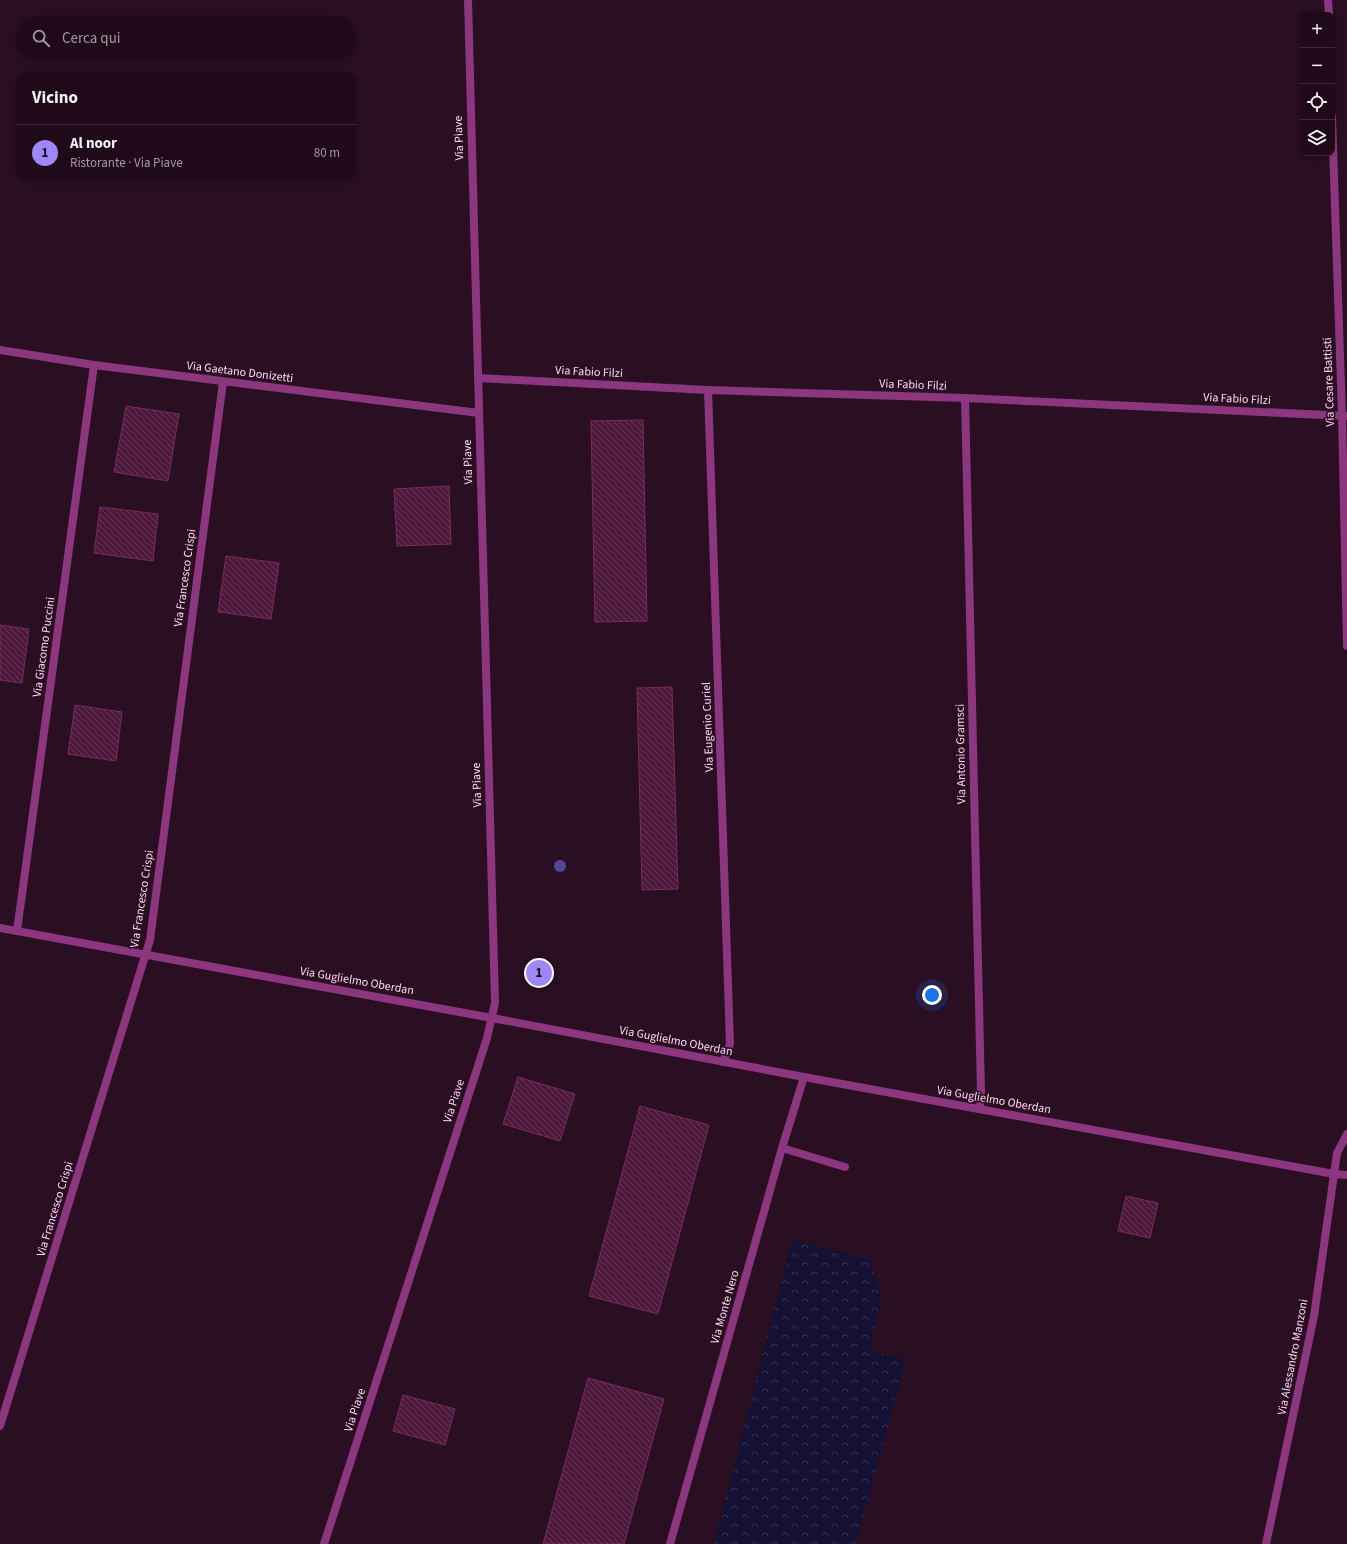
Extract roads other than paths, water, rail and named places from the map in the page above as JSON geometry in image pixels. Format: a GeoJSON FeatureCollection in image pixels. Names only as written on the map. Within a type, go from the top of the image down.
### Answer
{"type":"FeatureCollection","features":[{"type":"Feature","properties":{"kind":"street","name":"Via Piave"},"geometry":{"type":"LineString","coordinates":[[324,1544],[492,1018],[495,1003],[468,0]]}},
{"type":"Feature","properties":{"kind":"street"},"geometry":{"type":"LineString","coordinates":[[1328,0],[1329,12]]}},
{"type":"Feature","properties":{"kind":"street","name":"Via Cesare Battisti"},"geometry":{"type":"LineString","coordinates":[[1332,120],[1344,415],[1347,646]]}},
{"type":"Feature","properties":{"kind":"street","name":"Via Gaetano Donizetti"},"geometry":{"type":"LineString","coordinates":[[0,350],[94,365],[478,413]]}},
{"type":"Feature","properties":{"kind":"street","name":"Via Giacomo Puccini"},"geometry":{"type":"LineString","coordinates":[[17,931],[94,365]]}},
{"type":"Feature","properties":{"kind":"street","name":"Via Fabio Filzi"},"geometry":{"type":"LineString","coordinates":[[478,378],[708,390],[965,398],[1344,415]]}},
{"type":"Feature","properties":{"kind":"street","name":"Via Francesco Crispi"},"geometry":{"type":"LineString","coordinates":[[0,1426],[145,956],[151,932],[224,382]]}},
{"type":"Feature","properties":{"kind":"street","name":"Via Eugenio Curiel"},"geometry":{"type":"LineString","coordinates":[[708,390],[730,1044],[723,1062]]}},
{"type":"Feature","properties":{"kind":"street","name":"Via Antonio Gramsci"},"geometry":{"type":"LineString","coordinates":[[965,398],[981,1092],[980,1109]]}},
{"type":"Feature","properties":{"kind":"street","name":"Via Guglielmo Oberdan"},"geometry":{"type":"LineString","coordinates":[[0,928],[804,1077],[1334,1174],[1347,1175]]}},
{"type":"Feature","properties":{"kind":"street","name":"Via Monte Nero"},"geometry":{"type":"LineString","coordinates":[[670,1544],[782,1148],[804,1077]]}},
{"type":"Feature","properties":{"kind":"street"},"geometry":{"type":"LineString","coordinates":[[1334,1174],[1338,1153],[1347,1134]]}},
{"type":"Feature","properties":{"kind":"street"},"geometry":{"type":"LineString","coordinates":[[782,1148],[844,1167]]}},
{"type":"Feature","properties":{"kind":"street","name":"Via Alessandro Manzoni"},"geometry":{"type":"LineString","coordinates":[[1266,1544],[1314,1316],[1333,1191],[1334,1174]]}},
{"type":"Feature","properties":{"kind":"place","name":"Al noor"},"geometry":{"type":"Point","coordinates":[539,973]}}]}
